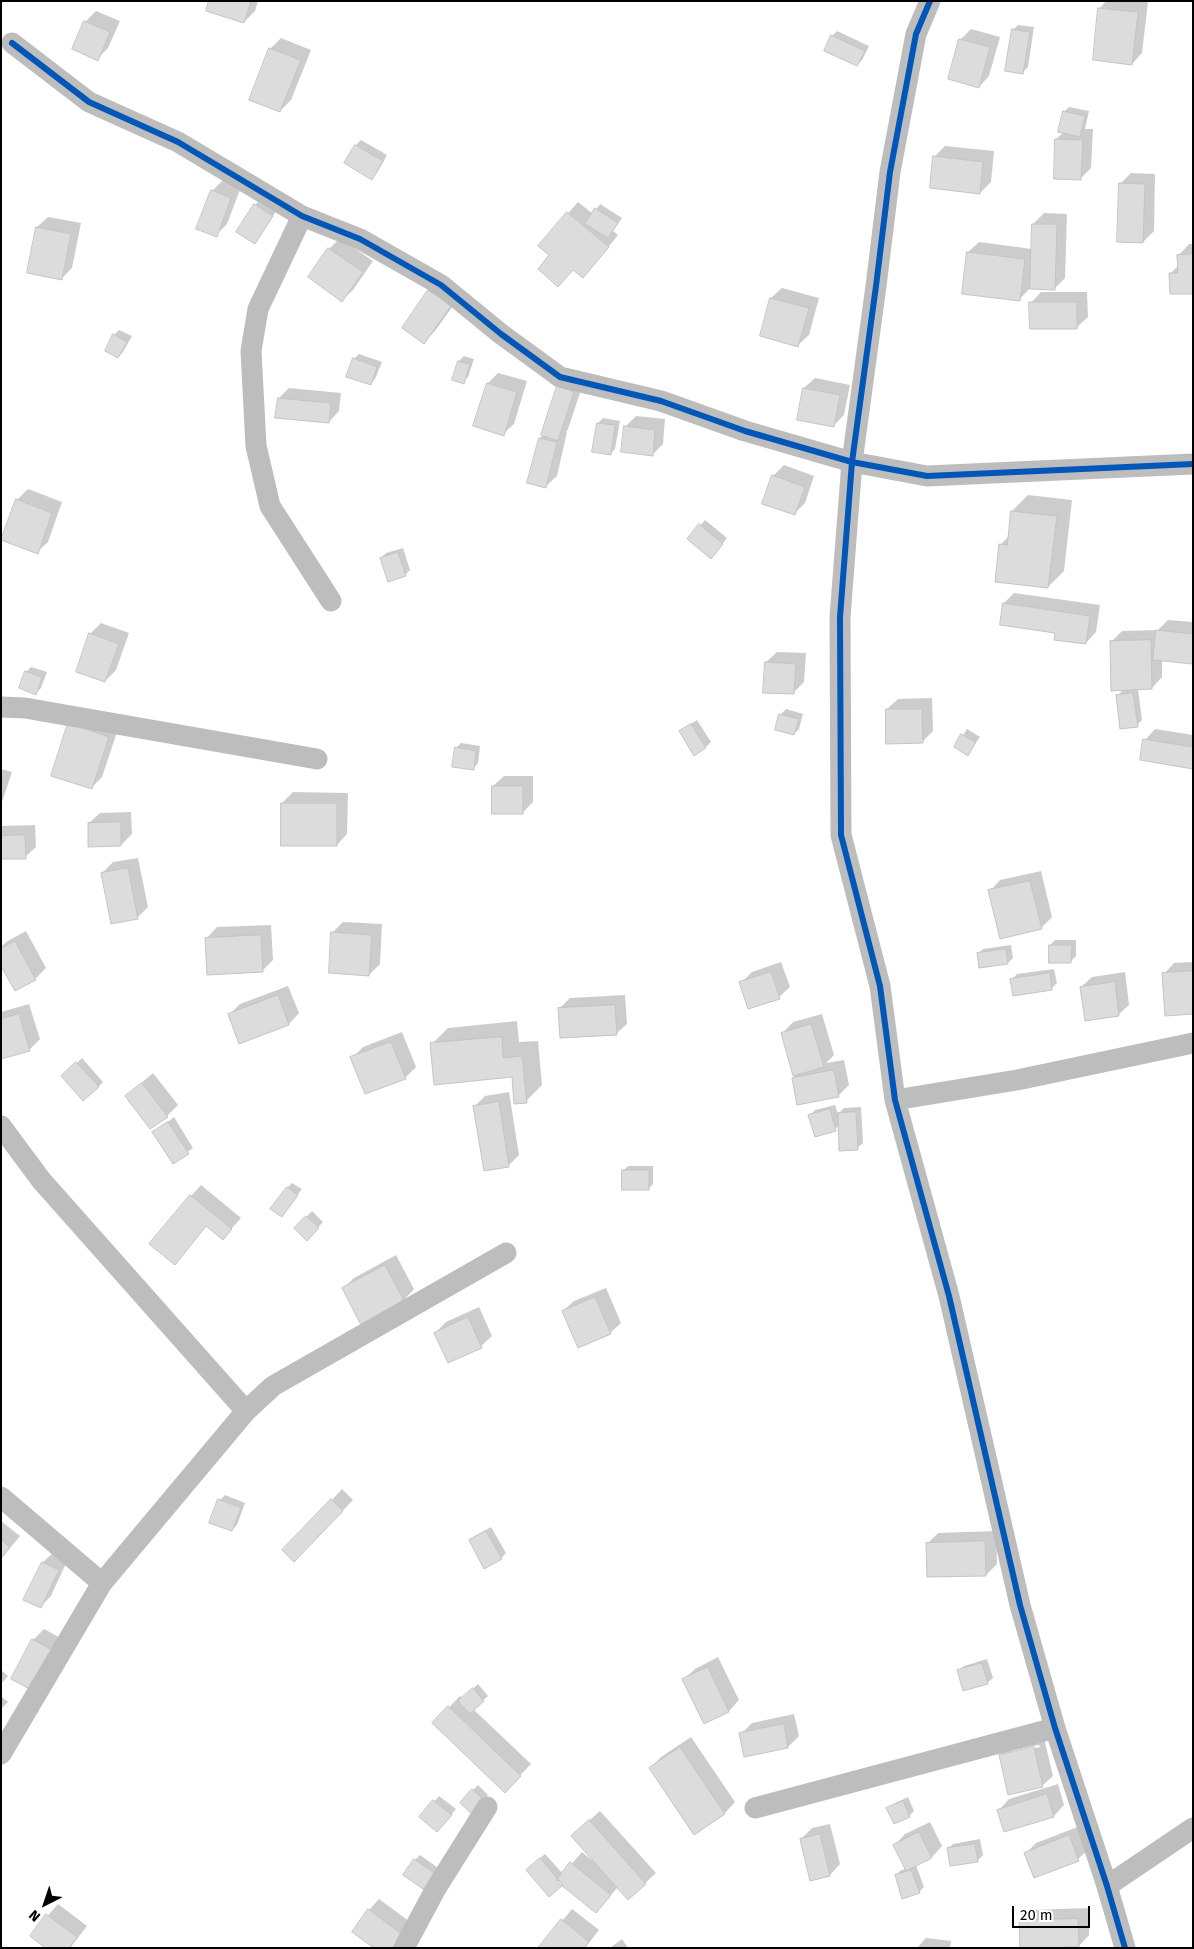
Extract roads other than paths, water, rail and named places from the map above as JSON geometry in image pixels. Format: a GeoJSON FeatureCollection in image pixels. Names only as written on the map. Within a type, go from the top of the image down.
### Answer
{"type":"FeatureCollection","features":[{"type":"Feature","properties":{"kind":"street"},"geometry":{"type":"LineString","coordinates":[[930,1],[916,34],[890,172],[852,462],[840,616],[841,835],[880,986],[895,1100],[949,1296],[1020,1605],[1055,1728],[1107,1886],[1125,1948]]}},
{"type":"Feature","properties":{"kind":"street"},"geometry":{"type":"LineString","coordinates":[[12,43],[89,102],[178,142],[302,216],[360,238],[441,285],[501,334],[560,377],[661,402],[745,431],[852,462],[927,476],[1193,464]]}},
{"type":"Feature","properties":{"kind":"street"},"geometry":{"type":"LineString","coordinates":[[302,216],[258,310],[251,351],[256,446],[270,506],[331,601]]}},
{"type":"Feature","properties":{"kind":"street"},"geometry":{"type":"LineString","coordinates":[[1,707],[25,708],[317,759]]}},
{"type":"Feature","properties":{"kind":"street"},"geometry":{"type":"LineString","coordinates":[[895,1100],[1017,1080],[1193,1044]]}},
{"type":"Feature","properties":{"kind":"street"},"geometry":{"type":"LineString","coordinates":[[1,1126],[40,1180],[246,1411]]}},
{"type":"Feature","properties":{"kind":"street"},"geometry":{"type":"LineString","coordinates":[[2,1751],[102,1583],[246,1411],[274,1386],[506,1253]]}},
{"type":"Feature","properties":{"kind":"street"},"geometry":{"type":"LineString","coordinates":[[1,1497],[102,1583]]}},
{"type":"Feature","properties":{"kind":"street"},"geometry":{"type":"LineString","coordinates":[[755,1808],[1055,1728]]}},
{"type":"Feature","properties":{"kind":"street"},"geometry":{"type":"LineString","coordinates":[[404,1948],[436,1890],[487,1807]]}},
{"type":"Feature","properties":{"kind":"street"},"geometry":{"type":"LineString","coordinates":[[1107,1886],[1193,1828]]}}]}
